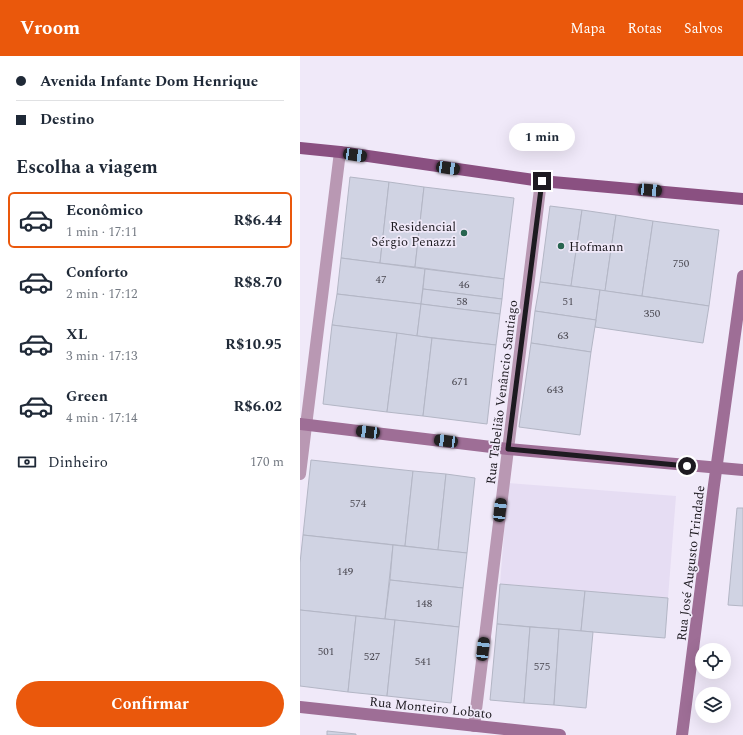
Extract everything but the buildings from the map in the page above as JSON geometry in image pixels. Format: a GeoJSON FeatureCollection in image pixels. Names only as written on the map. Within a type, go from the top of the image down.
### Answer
{"type":"FeatureCollection","features":[{"type":"Feature","properties":{"kind":"main road"},"geometry":{"type":"LineString","coordinates":[[300,148],[340,152],[542,181],[743,199]]}},
{"type":"Feature","properties":{"kind":"main road","name":"Rua José Augusto Trindade"},"geometry":{"type":"LineString","coordinates":[[682,735],[743,276]]}},
{"type":"Feature","properties":{"kind":"main road"},"geometry":{"type":"LineString","coordinates":[[303,424],[508,449],[743,470]]}},
{"type":"Feature","properties":{"kind":"main road","name":"Rua Monteiro Lobato"},"geometry":{"type":"LineString","coordinates":[[300,708],[560,735]]}},
{"type":"Feature","properties":{"kind":"street"},"geometry":{"type":"LineString","coordinates":[[300,474],[303,424],[340,152]]}},
{"type":"Feature","properties":{"kind":"street","name":"Rua Tabelião Venâncio Santiago"},"geometry":{"type":"LineString","coordinates":[[474,726],[542,181]]}},
{"type":"Feature","properties":{"kind":"shaded area"},"geometry":{"type":"Polygon","coordinates":[[[508,483],[676,496],[668,598],[500,584],[508,483]]]}},
{"type":"Feature","properties":{"kind":"place","name":"Residencial Sérgio Penazzi"},"geometry":{"type":"Point","coordinates":[464,233]}},
{"type":"Feature","properties":{"kind":"place","name":"Hofmann"},"geometry":{"type":"Point","coordinates":[561,246]}},
{"type":"Feature","properties":{"kind":"route"},"geometry":{"type":"LineString","coordinates":[[542,181],[508,449],[687,466]]}}]}
